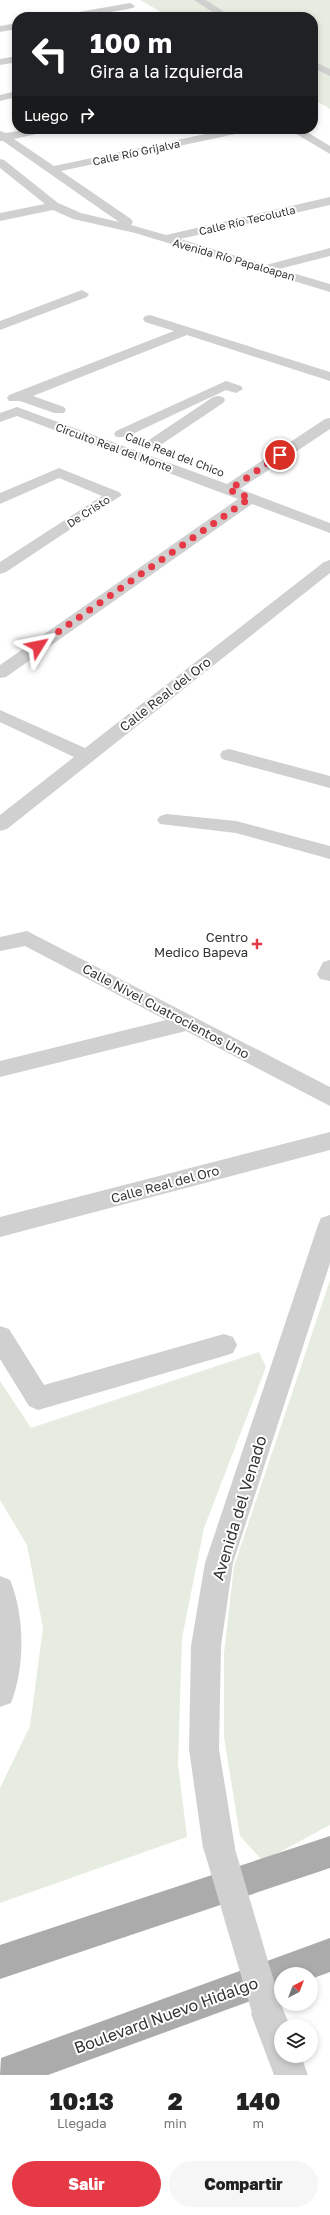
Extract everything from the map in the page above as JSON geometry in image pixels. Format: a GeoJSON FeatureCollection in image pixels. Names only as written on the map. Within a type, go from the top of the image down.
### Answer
{"type":"FeatureCollection","features":[{"type":"Feature","properties":{"kind":"main road"},"geometry":{"type":"LineString","coordinates":[[0,1962],[330,1852]]}},
{"type":"Feature","properties":{"kind":"main road","name":"Boulevard Nuevo Hidalgo"},"geometry":{"type":"LineString","coordinates":[[1,2075],[330,1955]]}},
{"type":"Feature","properties":{"kind":"street"},"geometry":{"type":"LineString","coordinates":[[199,0],[219,12]]}},
{"type":"Feature","properties":{"kind":"street"},"geometry":{"type":"LineString","coordinates":[[85,4],[98,12],[130,6]]}},
{"type":"Feature","properties":{"kind":"street"},"geometry":{"type":"LineString","coordinates":[[0,29],[12,27]]}},
{"type":"Feature","properties":{"kind":"street"},"geometry":{"type":"LineString","coordinates":[[0,62],[12,60]]}},
{"type":"Feature","properties":{"kind":"street"},"geometry":{"type":"LineString","coordinates":[[318,67],[330,73]]}},
{"type":"Feature","properties":{"kind":"street"},"geometry":{"type":"LineString","coordinates":[[0,98],[12,95]]}},
{"type":"Feature","properties":{"kind":"street"},"geometry":{"type":"LineString","coordinates":[[2,136],[15,134]]}},
{"type":"Feature","properties":{"kind":"street","name":"Calle Río Grijalva"},"geometry":{"type":"LineString","coordinates":[[51,170],[220,134]]}},
{"type":"Feature","properties":{"kind":"street"},"geometry":{"type":"LineString","coordinates":[[302,134],[330,151]]}},
{"type":"Feature","properties":{"kind":"street","name":"Avenida Río Papaloapan"},"geometry":{"type":"LineString","coordinates":[[2,136],[138,230]]}},
{"type":"Feature","properties":{"kind":"street","name":"Avenida Río Papaloapan"},"geometry":{"type":"LineString","coordinates":[[0,162],[54,206],[77,216],[138,230],[330,288]]}},
{"type":"Feature","properties":{"kind":"street"},"geometry":{"type":"LineString","coordinates":[[0,179],[17,175]]}},
{"type":"Feature","properties":{"kind":"street","name":"Calle Río Tecolutla"},"geometry":{"type":"LineString","coordinates":[[165,239],[330,201]]}},
{"type":"Feature","properties":{"kind":"street"},"geometry":{"type":"LineString","coordinates":[[0,217],[54,206]]}},
{"type":"Feature","properties":{"kind":"street"},"geometry":{"type":"LineString","coordinates":[[267,268],[330,252]]}},
{"type":"Feature","properties":{"kind":"street"},"geometry":{"type":"LineString","coordinates":[[0,326],[82,294]]}},
{"type":"Feature","properties":{"kind":"street"},"geometry":{"type":"LineString","coordinates":[[150,319],[330,377]]}},
{"type":"Feature","properties":{"kind":"street"},"geometry":{"type":"LineString","coordinates":[[0,404],[186,331]]}},
{"type":"Feature","properties":{"kind":"street"},"geometry":{"type":"LineString","coordinates":[[121,434],[226,385],[236,388],[151,445]]}},
{"type":"Feature","properties":{"kind":"street"},"geometry":{"type":"LineString","coordinates":[[20,396],[70,415]]}},
{"type":"Feature","properties":{"kind":"street","name":"Circuito Real del Monte"},"geometry":{"type":"LineString","coordinates":[[0,418],[17,411],[229,490],[254,492],[330,528]]}},
{"type":"Feature","properties":{"kind":"street"},"geometry":{"type":"LineString","coordinates":[[229,490],[330,422]]}},
{"type":"Feature","properties":{"kind":"street","name":"Calle Real del Chico"},"geometry":{"type":"LineString","coordinates":[[106,428],[165,450]]}},
{"type":"Feature","properties":{"kind":"street","name":"De Cristo"},"geometry":{"type":"LineString","coordinates":[[0,499],[60,473],[114,495],[0,570]]}},
{"type":"Feature","properties":{"kind":"street","name":"Calle Real del Chico"},"geometry":{"type":"LineString","coordinates":[[229,474],[243,480],[254,492]]}},
{"type":"Feature","properties":{"kind":"street"},"geometry":{"type":"LineString","coordinates":[[0,672],[254,492]]}},
{"type":"Feature","properties":{"kind":"street","name":"Calle Real del Oro"},"geometry":{"type":"LineString","coordinates":[[0,825],[330,564]]}},
{"type":"Feature","properties":{"kind":"street"},"geometry":{"type":"LineString","coordinates":[[0,715],[86,756]]}},
{"type":"Feature","properties":{"kind":"street"},"geometry":{"type":"LineString","coordinates":[[229,755],[330,782]]}},
{"type":"Feature","properties":{"kind":"street"},"geometry":{"type":"LineString","coordinates":[[167,820],[236,827],[330,853]]}},
{"type":"Feature","properties":{"kind":"street","name":"Calle Nivel Cuatrocientos Uno"},"geometry":{"type":"LineString","coordinates":[[0,944],[27,938],[187,1023],[330,1096]]}},
{"type":"Feature","properties":{"kind":"street"},"geometry":{"type":"LineString","coordinates":[[0,1070],[187,1023]]}},
{"type":"Feature","properties":{"kind":"street","name":"Calle Real del Oro"},"geometry":{"type":"LineString","coordinates":[[0,1228],[330,1140]]}},
{"type":"Feature","properties":{"kind":"street","name":"Avenida del Venado"},"geometry":{"type":"LineString","coordinates":[[274,2030],[219,1848],[204,1749],[206,1646],[219,1562],[330,1225]]}},
{"type":"Feature","properties":{"kind":"street"},"geometry":{"type":"LineString","coordinates":[[0,1337],[38,1398],[224,1345]]}},
{"type":"Feature","properties":{"kind":"street"},"geometry":{"type":"LineString","coordinates":[[0,1590],[5,1670],[0,1692]]}},
{"type":"Feature","properties":{"kind":"street"},"geometry":{"type":"LineString","coordinates":[[287,2063],[291,2075]]}},
{"type":"Feature","properties":{"kind":"shaded area"},"geometry":{"type":"Polygon","coordinates":[[[140,0],[330,0],[330,109],[318,102],[318,12],[161,12],[140,0]]]}},
{"type":"Feature","properties":{"kind":"shaded area"},"geometry":{"type":"Polygon","coordinates":[[[330,1280],[330,1825],[263,1861],[240,1836],[224,1737],[224,1653],[234,1566],[330,1280]]]}},
{"type":"Feature","properties":{"kind":"shaded area"},"geometry":{"type":"Polygon","coordinates":[[[259,1352],[266,1367],[204,1528],[182,1638],[178,1764],[187,1837],[0,1903],[0,1788],[30,1726],[43,1628],[27,1545],[0,1500],[0,1381],[31,1428],[259,1352]]]}},
{"type":"Feature","properties":{"kind":"place","name":"Centro Medico Bapeva"},"geometry":{"type":"Point","coordinates":[257,944]}},
{"type":"Feature","properties":{"kind":"route"},"geometry":{"type":"LineString","coordinates":[[38,646],[250,498],[229,490],[280,455]]}}]}
